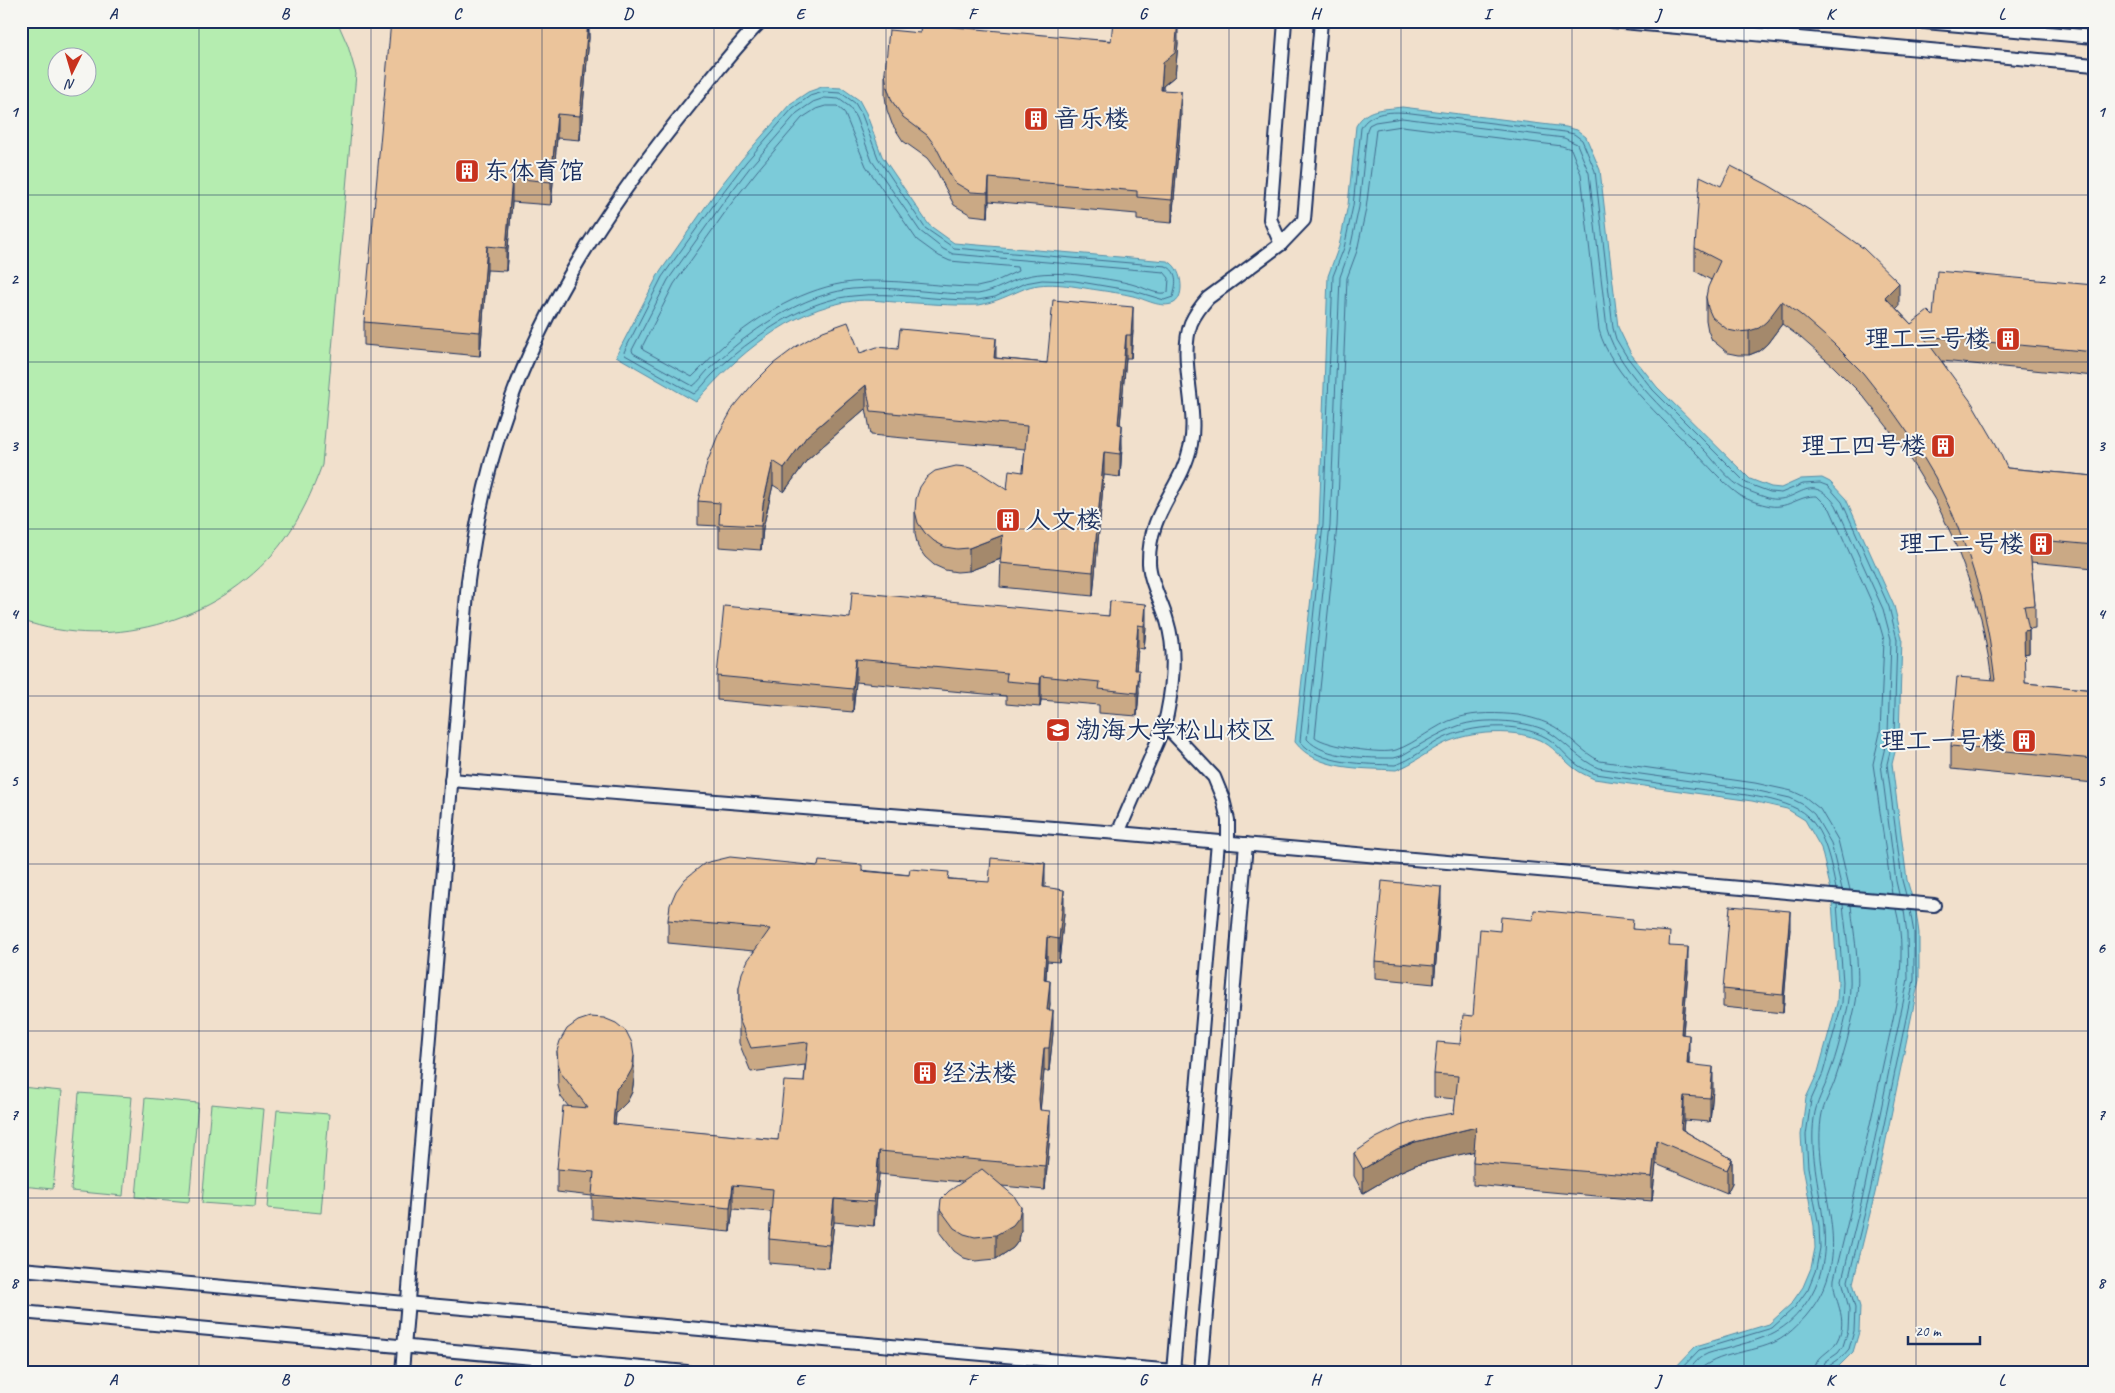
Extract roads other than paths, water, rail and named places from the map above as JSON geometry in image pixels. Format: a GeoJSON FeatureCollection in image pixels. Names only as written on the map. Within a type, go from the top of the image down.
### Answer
{"type":"FeatureCollection","features":[{"type":"Feature","properties":{"kind":"lane"},"geometry":{"type":"LineString","coordinates":[[402,1372],[468,581],[474,536],[494,449],[522,369],[559,293],[616,203],[646,160],[720,68],[762,21]]}},
{"type":"Feature","properties":{"kind":"lane"},"geometry":{"type":"LineString","coordinates":[[1282,244],[1270,219],[1286,21]]}},
{"type":"Feature","properties":{"kind":"lane"},"geometry":{"type":"LineString","coordinates":[[1118,833],[1164,724],[1172,672],[1172,642],[1167,621],[1150,574],[1150,545],[1157,517],[1185,464],[1191,444],[1192,405],[1187,346],[1188,334],[1198,310],[1208,298],[1282,244],[1304,220],[1321,21]]}},
{"type":"Feature","properties":{"kind":"lane"},"geometry":{"type":"LineString","coordinates":[[1612,21],[2094,65]]}},
{"type":"Feature","properties":{"kind":"lane"},"geometry":{"type":"LineString","coordinates":[[1914,21],[2094,37]]}},
{"type":"Feature","properties":{"kind":"lane"},"geometry":{"type":"LineString","coordinates":[[21,1269],[1177,1371],[1223,842],[1228,820],[1214,776],[1164,724]]}},
{"type":"Feature","properties":{"kind":"lane"},"geometry":{"type":"LineString","coordinates":[[451,780],[1118,833],[1934,905]]}},
{"type":"Feature","properties":{"kind":"lane"},"geometry":{"type":"LineString","coordinates":[[1201,1372],[1246,844]]}},
{"type":"Feature","properties":{"kind":"lane"},"geometry":{"type":"LineString","coordinates":[[21,1312],[687,1372]]}},
{"type":"Feature","properties":{"kind":"water"},"geometry":{"type":"Polygon","coordinates":[[[822,87],[842,88],[859,100],[866,113],[882,156],[929,225],[954,243],[1167,261],[1176,269],[1181,281],[1178,299],[1174,303],[1164,305],[1124,294],[1053,284],[1026,288],[979,305],[853,301],[808,313],[786,324],[746,352],[696,402],[616,356],[658,275],[715,193],[790,104],[808,92],[822,87]]]}},
{"type":"Feature","properties":{"kind":"water"},"geometry":{"type":"Polygon","coordinates":[[[1402,107],[1566,127],[1577,130],[1586,137],[1600,170],[1618,327],[1631,354],[1657,387],[1750,479],[1771,487],[1781,488],[1801,479],[1822,478],[1830,482],[1846,499],[1894,606],[1902,638],[1899,736],[1892,764],[1907,880],[1916,911],[1919,933],[1919,980],[1875,1193],[1853,1283],[1860,1307],[1859,1332],[1853,1352],[1838,1367],[1828,1372],[1671,1372],[1696,1346],[1769,1324],[1791,1304],[1803,1287],[1811,1268],[1815,1248],[1814,1226],[1803,1167],[1801,1135],[1806,1098],[1818,1072],[1837,1003],[1838,982],[1831,890],[1821,848],[1805,820],[1787,809],[1752,801],[1594,779],[1576,770],[1545,743],[1522,735],[1494,733],[1466,736],[1443,744],[1396,770],[1355,768],[1328,763],[1304,751],[1295,742],[1319,525],[1328,276],[1339,246],[1348,205],[1356,126],[1370,112],[1402,107]]]}},
{"type":"Feature","properties":{"kind":"place","name":"音乐楼"},"geometry":{"type":"Point","coordinates":[1036,119]}},
{"type":"Feature","properties":{"kind":"place","name":"东体育馆"},"geometry":{"type":"Point","coordinates":[467,171]}},
{"type":"Feature","properties":{"kind":"place","name":"理工三号楼"},"geometry":{"type":"Point","coordinates":[2008,339]}},
{"type":"Feature","properties":{"kind":"place","name":"理工四号楼"},"geometry":{"type":"Point","coordinates":[1943,446]}},
{"type":"Feature","properties":{"kind":"place","name":"人文楼"},"geometry":{"type":"Point","coordinates":[1008,520]}},
{"type":"Feature","properties":{"kind":"place","name":"理工二号楼"},"geometry":{"type":"Point","coordinates":[2041,544]}},
{"type":"Feature","properties":{"kind":"place","name":"渤海大学松山校区"},"geometry":{"type":"Point","coordinates":[1058,730]}},
{"type":"Feature","properties":{"kind":"place","name":"理工一号楼"},"geometry":{"type":"Point","coordinates":[2024,741]}},
{"type":"Feature","properties":{"kind":"place","name":"经法楼"},"geometry":{"type":"Point","coordinates":[925,1073]}}]}
